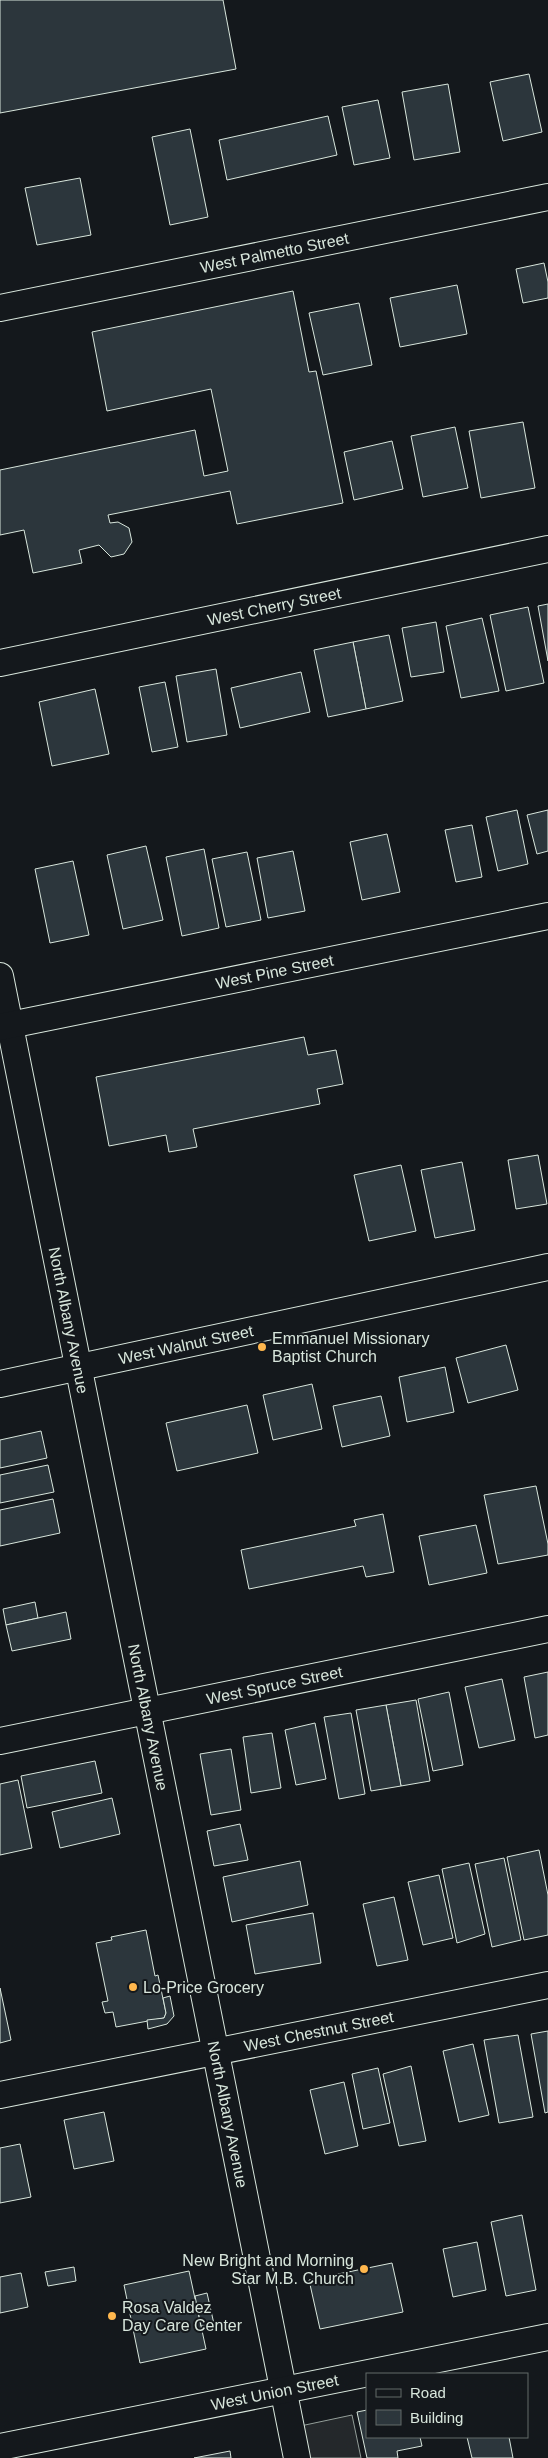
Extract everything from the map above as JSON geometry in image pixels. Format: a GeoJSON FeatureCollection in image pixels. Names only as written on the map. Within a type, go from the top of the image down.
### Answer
{"type":"FeatureCollection","features":[{"type":"Feature","properties":{"kind":"street","name":"West Palmetto Street"},"geometry":{"type":"LineString","coordinates":[[0,308],[548,197]]}},
{"type":"Feature","properties":{"kind":"street","name":"West Cherry Street"},"geometry":{"type":"LineString","coordinates":[[0,663],[548,549]]}},
{"type":"Feature","properties":{"kind":"street","name":"West Pine Street"},"geometry":{"type":"LineString","coordinates":[[5,1026],[548,916]]}},
{"type":"Feature","properties":{"kind":"street","name":"North Albany Avenue"},"geometry":{"type":"LineString","coordinates":[[0,976],[5,1026],[78,1368],[297,2458]]}},
{"type":"Feature","properties":{"kind":"street","name":"West Walnut Street"},"geometry":{"type":"LineString","coordinates":[[0,1384],[548,1268]]}},
{"type":"Feature","properties":{"kind":"street","name":"West Spruce Street"},"geometry":{"type":"LineString","coordinates":[[0,1741],[548,1629]]}},
{"type":"Feature","properties":{"kind":"street","name":"West Chestnut Street"},"geometry":{"type":"LineString","coordinates":[[0,2095],[548,1985]]}},
{"type":"Feature","properties":{"kind":"street","name":"West Union Street"},"geometry":{"type":"LineString","coordinates":[[368,2373],[548,2337]]}},
{"type":"Feature","properties":{"kind":"street","name":"West Union Street"},"geometry":{"type":"LineString","coordinates":[[0,2447],[366,2373]]}},
{"type":"Feature","properties":{"kind":"shaded area"},"geometry":{"type":"Polygon","coordinates":[[[352,2415],[361,2458],[297,2458],[291,2428],[352,2415]]]}},
{"type":"Feature","properties":{"kind":"building"},"geometry":{"type":"Polygon","coordinates":[[[0,0],[223,0],[236,69],[0,113],[0,0]]]}},
{"type":"Feature","properties":{"kind":"building"},"geometry":{"type":"Polygon","coordinates":[[[529,74],[542,132],[503,141],[490,82],[529,74]]]}},
{"type":"Feature","properties":{"kind":"building"},"geometry":{"type":"Polygon","coordinates":[[[448,84],[460,152],[414,160],[402,92],[448,84]]]}},
{"type":"Feature","properties":{"kind":"building"},"geometry":{"type":"Polygon","coordinates":[[[378,100],[390,158],[354,165],[342,107],[378,100]]]}},
{"type":"Feature","properties":{"kind":"building"},"geometry":{"type":"Polygon","coordinates":[[[328,116],[337,155],[227,180],[219,140],[328,116]]]}},
{"type":"Feature","properties":{"kind":"building"},"geometry":{"type":"Polygon","coordinates":[[[190,129],[208,217],[170,225],[152,137],[190,129]]]}},
{"type":"Feature","properties":{"kind":"building"},"geometry":{"type":"Polygon","coordinates":[[[80,178],[91,235],[37,245],[25,188],[80,178]]]}},
{"type":"Feature","properties":{"kind":"building"},"geometry":{"type":"Polygon","coordinates":[[[544,263],[548,282],[548,298],[523,303],[516,269],[544,263]]]}},
{"type":"Feature","properties":{"kind":"building"},"geometry":{"type":"Polygon","coordinates":[[[457,285],[467,334],[400,347],[390,298],[457,285]]]}},
{"type":"Feature","properties":{"kind":"building"},"geometry":{"type":"Polygon","coordinates":[[[293,291],[309,372],[316,371],[343,503],[237,524],[230,491],[108,515],[110,523],[118,522],[129,528],[132,542],[124,554],[111,557],[99,545],[79,550],[82,563],[33,573],[24,530],[0,535],[0,470],[195,430],[204,476],[228,471],[211,389],[107,411],[92,332],[293,291]]]}},
{"type":"Feature","properties":{"kind":"building"},"geometry":{"type":"Polygon","coordinates":[[[359,303],[372,365],[323,375],[309,313],[359,303]]]}},
{"type":"Feature","properties":{"kind":"building"},"geometry":{"type":"Polygon","coordinates":[[[523,422],[535,488],[481,498],[469,431],[523,422]]]}},
{"type":"Feature","properties":{"kind":"building"},"geometry":{"type":"Polygon","coordinates":[[[455,427],[468,488],[423,497],[411,436],[455,427]]]}},
{"type":"Feature","properties":{"kind":"building"},"geometry":{"type":"Polygon","coordinates":[[[392,441],[403,489],[354,500],[344,452],[392,441]]]}},
{"type":"Feature","properties":{"kind":"building"},"geometry":{"type":"Polygon","coordinates":[[[548,604],[548,661],[538,606],[548,604]]]}},
{"type":"Feature","properties":{"kind":"building"},"geometry":{"type":"Polygon","coordinates":[[[528,607],[544,683],[506,691],[490,615],[528,607]]]}},
{"type":"Feature","properties":{"kind":"building"},"geometry":{"type":"Polygon","coordinates":[[[482,618],[499,691],[461,698],[446,626],[482,618]]]}},
{"type":"Feature","properties":{"kind":"building"},"geometry":{"type":"Polygon","coordinates":[[[436,622],[444,672],[411,677],[402,628],[436,622]]]}},
{"type":"Feature","properties":{"kind":"building"},"geometry":{"type":"Polygon","coordinates":[[[389,635],[403,701],[366,709],[353,642],[389,635]]]}},
{"type":"Feature","properties":{"kind":"building"},"geometry":{"type":"Polygon","coordinates":[[[353,642],[366,709],[328,717],[314,650],[353,642]]]}},
{"type":"Feature","properties":{"kind":"building"},"geometry":{"type":"Polygon","coordinates":[[[216,669],[227,735],[187,742],[176,676],[216,669]]]}},
{"type":"Feature","properties":{"kind":"building"},"geometry":{"type":"Polygon","coordinates":[[[301,672],[310,712],[240,728],[231,688],[301,672]]]}},
{"type":"Feature","properties":{"kind":"building"},"geometry":{"type":"Polygon","coordinates":[[[165,682],[178,747],[152,752],[139,687],[165,682]]]}},
{"type":"Feature","properties":{"kind":"building"},"geometry":{"type":"Polygon","coordinates":[[[95,689],[109,754],[52,766],[39,702],[95,689]]]}},
{"type":"Feature","properties":{"kind":"building"},"geometry":{"type":"Polygon","coordinates":[[[517,810],[528,864],[498,871],[486,817],[517,810]]]}},
{"type":"Feature","properties":{"kind":"building"},"geometry":{"type":"Polygon","coordinates":[[[548,810],[548,851],[537,854],[527,815],[548,810]]]}},
{"type":"Feature","properties":{"kind":"building"},"geometry":{"type":"Polygon","coordinates":[[[472,825],[482,877],[456,882],[445,830],[472,825]]]}},
{"type":"Feature","properties":{"kind":"building"},"geometry":{"type":"Polygon","coordinates":[[[387,834],[400,892],[362,900],[350,842],[387,834]]]}},
{"type":"Feature","properties":{"kind":"building"},"geometry":{"type":"Polygon","coordinates":[[[146,846],[163,920],[123,929],[107,855],[146,846]]]}},
{"type":"Feature","properties":{"kind":"building"},"geometry":{"type":"Polygon","coordinates":[[[204,849],[219,928],[182,936],[166,857],[204,849]]]}},
{"type":"Feature","properties":{"kind":"building"},"geometry":{"type":"Polygon","coordinates":[[[293,851],[305,911],[268,918],[257,858],[293,851]]]}},
{"type":"Feature","properties":{"kind":"building"},"geometry":{"type":"Polygon","coordinates":[[[247,852],[261,920],[226,927],[212,859],[247,852]]]}},
{"type":"Feature","properties":{"kind":"building"},"geometry":{"type":"Polygon","coordinates":[[[73,861],[89,935],[50,943],[35,869],[73,861]]]}},
{"type":"Feature","properties":{"kind":"building"},"geometry":{"type":"Polygon","coordinates":[[[304,1037],[308,1055],[336,1050],[343,1084],[317,1089],[320,1104],[193,1129],[197,1147],[169,1152],[166,1135],[109,1146],[96,1077],[304,1037]]]}},
{"type":"Feature","properties":{"kind":"building"},"geometry":{"type":"Polygon","coordinates":[[[538,1155],[547,1204],[516,1209],[508,1160],[538,1155]]]}},
{"type":"Feature","properties":{"kind":"building"},"geometry":{"type":"Polygon","coordinates":[[[462,1162],[475,1230],[435,1238],[421,1170],[462,1162]]]}},
{"type":"Feature","properties":{"kind":"building"},"geometry":{"type":"Polygon","coordinates":[[[401,1165],[416,1231],[369,1241],[354,1175],[401,1165]]]}},
{"type":"Feature","properties":{"kind":"building"},"geometry":{"type":"Polygon","coordinates":[[[506,1345],[518,1390],[468,1403],[456,1358],[506,1345]]]}},
{"type":"Feature","properties":{"kind":"building"},"geometry":{"type":"Polygon","coordinates":[[[445,1367],[454,1412],[407,1422],[399,1377],[445,1367]]]}},
{"type":"Feature","properties":{"kind":"building"},"geometry":{"type":"Polygon","coordinates":[[[312,1384],[322,1429],[273,1440],[263,1395],[312,1384]]]}},
{"type":"Feature","properties":{"kind":"building"},"geometry":{"type":"Polygon","coordinates":[[[381,1396],[390,1436],[342,1447],[333,1406],[381,1396]]]}},
{"type":"Feature","properties":{"kind":"building"},"geometry":{"type":"Polygon","coordinates":[[[247,1405],[258,1453],[177,1471],[166,1423],[247,1405]]]}},
{"type":"Feature","properties":{"kind":"building"},"geometry":{"type":"Polygon","coordinates":[[[41,1431],[47,1458],[0,1468],[0,1440],[41,1431]]]}},
{"type":"Feature","properties":{"kind":"building"},"geometry":{"type":"Polygon","coordinates":[[[48,1465],[54,1492],[0,1503],[0,1475],[48,1465]]]}},
{"type":"Feature","properties":{"kind":"building"},"geometry":{"type":"Polygon","coordinates":[[[536,1486],[548,1544],[548,1555],[498,1564],[484,1495],[536,1486]]]}},
{"type":"Feature","properties":{"kind":"building"},"geometry":{"type":"Polygon","coordinates":[[[53,1499],[60,1533],[0,1546],[0,1510],[53,1499]]]}},
{"type":"Feature","properties":{"kind":"building"},"geometry":{"type":"Polygon","coordinates":[[[383,1514],[394,1572],[366,1577],[363,1566],[249,1589],[241,1550],[356,1526],[354,1520],[383,1514]]]}},
{"type":"Feature","properties":{"kind":"building"},"geometry":{"type":"Polygon","coordinates":[[[476,1525],[487,1573],[429,1585],[419,1536],[476,1525]]]}},
{"type":"Feature","properties":{"kind":"building"},"geometry":{"type":"Polygon","coordinates":[[[35,1602],[38,1618],[6,1625],[3,1609],[35,1602]]]}},
{"type":"Feature","properties":{"kind":"building"},"geometry":{"type":"Polygon","coordinates":[[[66,1612],[71,1639],[12,1651],[6,1625],[66,1612]]]}},
{"type":"Feature","properties":{"kind":"building"},"geometry":{"type":"Polygon","coordinates":[[[548,1672],[548,1735],[535,1738],[524,1677],[548,1672]]]}},
{"type":"Feature","properties":{"kind":"building"},"geometry":{"type":"Polygon","coordinates":[[[502,1679],[515,1740],[479,1748],[465,1687],[502,1679]]]}},
{"type":"Feature","properties":{"kind":"building"},"geometry":{"type":"Polygon","coordinates":[[[449,1692],[463,1765],[433,1771],[418,1699],[449,1692]]]}},
{"type":"Feature","properties":{"kind":"building"},"geometry":{"type":"Polygon","coordinates":[[[416,1700],[430,1781],[401,1786],[386,1705],[416,1700]]]}},
{"type":"Feature","properties":{"kind":"building"},"geometry":{"type":"Polygon","coordinates":[[[386,1705],[401,1786],[371,1791],[356,1710],[386,1705]]]}},
{"type":"Feature","properties":{"kind":"building"},"geometry":{"type":"Polygon","coordinates":[[[351,1713],[365,1794],[339,1799],[324,1717],[351,1713]]]}},
{"type":"Feature","properties":{"kind":"building"},"geometry":{"type":"Polygon","coordinates":[[[315,1723],[326,1779],[296,1785],[285,1730],[315,1723]]]}},
{"type":"Feature","properties":{"kind":"building"},"geometry":{"type":"Polygon","coordinates":[[[272,1733],[281,1788],[251,1793],[243,1737],[272,1733]]]}},
{"type":"Feature","properties":{"kind":"building"},"geometry":{"type":"Polygon","coordinates":[[[231,1749],[241,1810],[211,1815],[200,1754],[231,1749]]]}},
{"type":"Feature","properties":{"kind":"building"},"geometry":{"type":"Polygon","coordinates":[[[95,1761],[102,1793],[27,1808],[21,1776],[95,1761]]]}},
{"type":"Feature","properties":{"kind":"building"},"geometry":{"type":"Polygon","coordinates":[[[18,1780],[32,1848],[0,1855],[0,1784],[18,1780]]]}},
{"type":"Feature","properties":{"kind":"building"},"geometry":{"type":"Polygon","coordinates":[[[112,1798],[120,1834],[60,1848],[52,1812],[112,1798]]]}},
{"type":"Feature","properties":{"kind":"building"},"geometry":{"type":"Polygon","coordinates":[[[240,1824],[248,1860],[214,1866],[207,1831],[240,1824]]]}},
{"type":"Feature","properties":{"kind":"building"},"geometry":{"type":"Polygon","coordinates":[[[539,1850],[548,1895],[548,1935],[524,1940],[507,1857],[539,1850]]]}},
{"type":"Feature","properties":{"kind":"building"},"geometry":{"type":"Polygon","coordinates":[[[504,1858],[521,1940],[492,1947],[475,1864],[504,1858]]]}},
{"type":"Feature","properties":{"kind":"building"},"geometry":{"type":"Polygon","coordinates":[[[300,1861],[308,1905],[232,1922],[223,1877],[300,1861]]]}},
{"type":"Feature","properties":{"kind":"building"},"geometry":{"type":"Polygon","coordinates":[[[469,1863],[485,1934],[457,1943],[442,1869],[469,1863]]]}},
{"type":"Feature","properties":{"kind":"building"},"geometry":{"type":"Polygon","coordinates":[[[439,1875],[453,1938],[423,1945],[408,1882],[439,1875]]]}},
{"type":"Feature","properties":{"kind":"building"},"geometry":{"type":"Polygon","coordinates":[[[394,1897],[408,1960],[377,1966],[363,1904],[394,1897]]]}},
{"type":"Feature","properties":{"kind":"building"},"geometry":{"type":"Polygon","coordinates":[[[313,1913],[321,1963],[255,1974],[246,1925],[313,1913]]]}},
{"type":"Feature","properties":{"kind":"building","name":"Lo-Price Grocery"},"geometry":{"type":"Polygon","coordinates":[[[146,1930],[155,1976],[158,1975],[166,2013],[164,2018],[116,2027],[113,2012],[105,2013],[102,2002],[108,2001],[96,1943],[112,1940],[111,1937],[146,1930]]]}},
{"type":"Feature","properties":{"kind":"building"},"geometry":{"type":"Polygon","coordinates":[[[0,1988],[11,2040],[0,2043],[0,1988]]]}},
{"type":"Feature","properties":{"kind":"building"},"geometry":{"type":"Polygon","coordinates":[[[170,1996],[174,2016],[167,2024],[148,2029],[147,2020],[164,2018],[166,2013],[163,1998],[170,1996]]]}},
{"type":"Feature","properties":{"kind":"building"},"geometry":{"type":"Polygon","coordinates":[[[548,2031],[548,2112],[545,2113],[531,2034],[548,2031]]]}},
{"type":"Feature","properties":{"kind":"building"},"geometry":{"type":"Polygon","coordinates":[[[518,2035],[533,2117],[499,2123],[484,2040],[518,2035]]]}},
{"type":"Feature","properties":{"kind":"building"},"geometry":{"type":"Polygon","coordinates":[[[473,2044],[489,2115],[459,2122],[443,2051],[473,2044]]]}},
{"type":"Feature","properties":{"kind":"building"},"geometry":{"type":"Polygon","coordinates":[[[411,2066],[426,2141],[399,2146],[383,2074],[411,2066]]]}},
{"type":"Feature","properties":{"kind":"building"},"geometry":{"type":"Polygon","coordinates":[[[378,2068],[390,2123],[363,2129],[352,2074],[378,2068]]]}},
{"type":"Feature","properties":{"kind":"building"},"geometry":{"type":"Polygon","coordinates":[[[344,2082],[358,2146],[325,2154],[310,2090],[344,2082]]]}},
{"type":"Feature","properties":{"kind":"building"},"geometry":{"type":"Polygon","coordinates":[[[104,2112],[114,2161],[74,2169],[64,2120],[104,2112]]]}},
{"type":"Feature","properties":{"kind":"building"},"geometry":{"type":"Polygon","coordinates":[[[20,2144],[31,2197],[0,2203],[0,2148],[20,2144]]]}},
{"type":"Feature","properties":{"kind":"building"},"geometry":{"type":"Polygon","coordinates":[[[522,2215],[536,2290],[506,2296],[491,2222],[522,2215]]]}},
{"type":"Feature","properties":{"kind":"building"},"geometry":{"type":"Polygon","coordinates":[[[477,2242],[486,2290],[453,2297],[443,2249],[477,2242]]]}},
{"type":"Feature","properties":{"kind":"building"},"geometry":{"type":"Polygon","coordinates":[[[392,2263],[403,2312],[320,2329],[309,2280],[392,2263]]]}},
{"type":"Feature","properties":{"kind":"building"},"geometry":{"type":"Polygon","coordinates":[[[74,2267],[76,2281],[48,2286],[45,2272],[74,2267]]]}},
{"type":"Feature","properties":{"kind":"building"},"geometry":{"type":"Polygon","coordinates":[[[189,2271],[206,2349],[140,2363],[124,2285],[189,2271]]]}},
{"type":"Feature","properties":{"kind":"building"},"geometry":{"type":"Polygon","coordinates":[[[21,2273],[28,2307],[0,2313],[0,2277],[21,2273]]]}},
{"type":"Feature","properties":{"kind":"building"},"geometry":{"type":"Polygon","coordinates":[[[207,2293],[214,2324],[201,2326],[195,2296],[207,2293]]]}},
{"type":"Feature","properties":{"kind":"building"},"geometry":{"type":"Polygon","coordinates":[[[366,2410],[366,2438],[420,2438],[422,2446],[397,2451],[398,2458],[367,2458],[357,2412],[366,2410]]]}},
{"type":"Feature","properties":{"kind":"building"},"geometry":{"type":"Polygon","coordinates":[[[467,2438],[509,2438],[513,2458],[472,2458],[467,2438]]]}},
{"type":"Feature","properties":{"kind":"building"},"geometry":{"type":"Polygon","coordinates":[[[230,2451],[231,2458],[194,2458],[230,2451]]]}},
{"type":"Feature","properties":{"kind":"place","name":"Emmanuel Missionary Baptist Church"},"geometry":{"type":"Point","coordinates":[262,1347]}},
{"type":"Feature","properties":{"kind":"place","name":"Lo-Price Grocery"},"geometry":{"type":"Point","coordinates":[133,1987]}},
{"type":"Feature","properties":{"kind":"place","name":"New Bright and Morning Star M.B. Church"},"geometry":{"type":"Point","coordinates":[364,2269]}},
{"type":"Feature","properties":{"kind":"place","name":"Rosa Valdez Day Care Center"},"geometry":{"type":"Point","coordinates":[112,2316]}}]}
